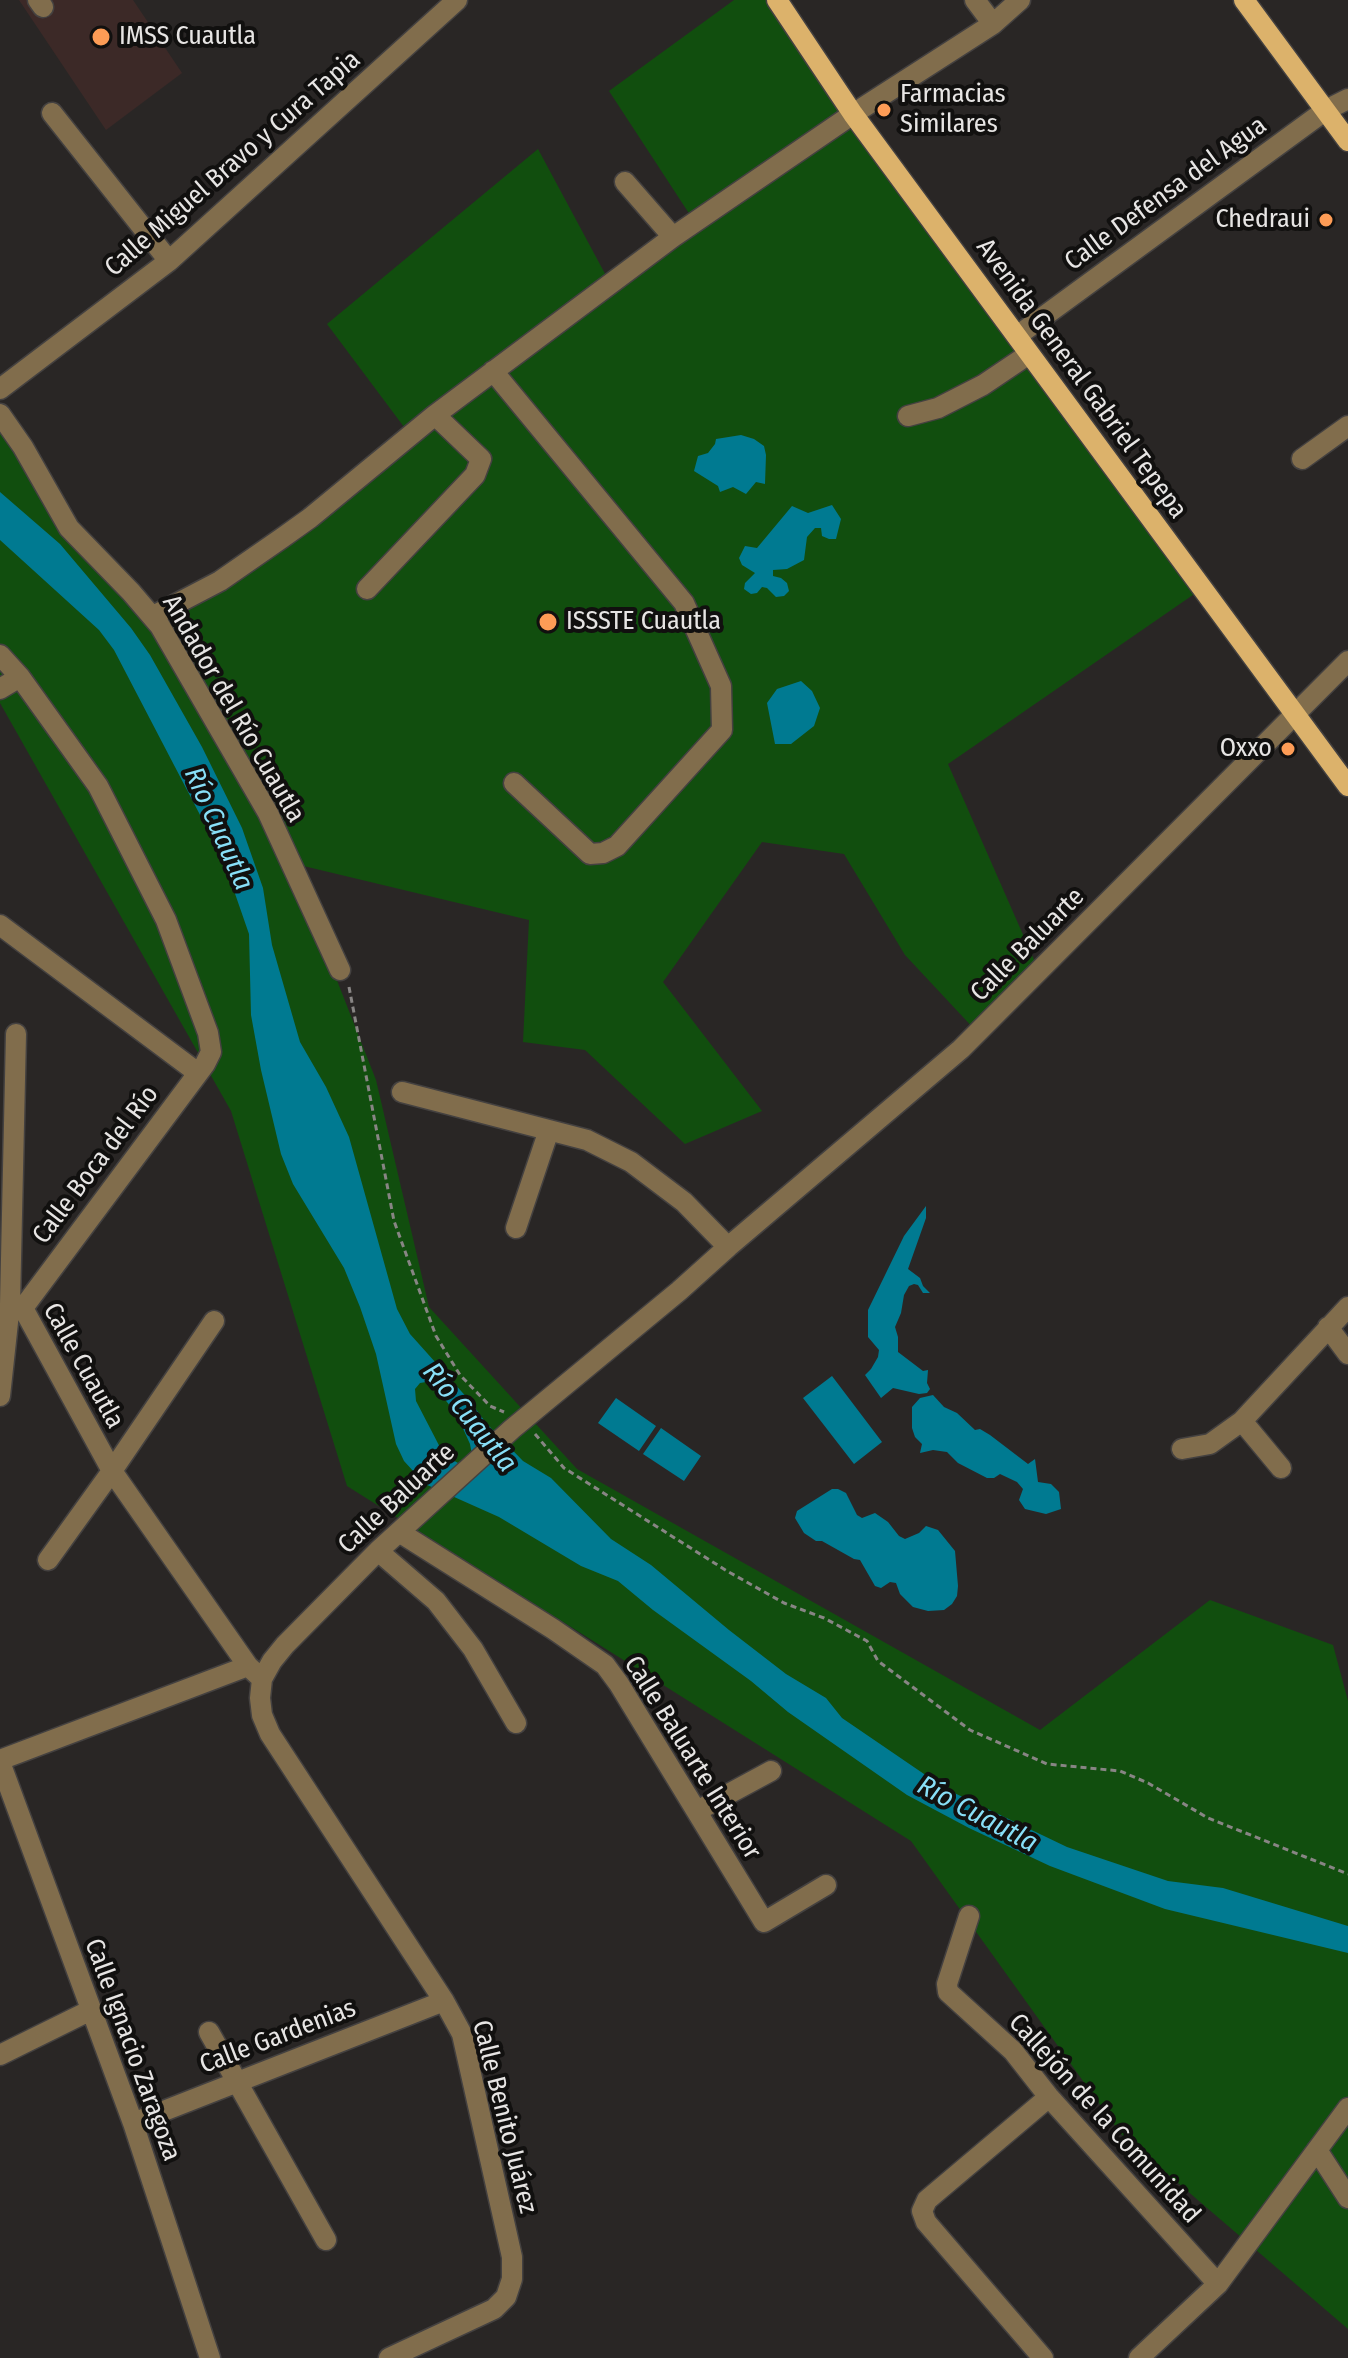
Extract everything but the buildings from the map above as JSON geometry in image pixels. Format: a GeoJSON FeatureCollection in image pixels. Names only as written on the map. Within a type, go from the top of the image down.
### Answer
{"type":"FeatureCollection","features":[{"type":"Feature","properties":{"kind":"main road","name":"Avenida General Gabriel Tepepa"},"geometry":{"type":"LineString","coordinates":[[777,0],[853,114],[1348,786]]}},
{"type":"Feature","properties":{"kind":"main road"},"geometry":{"type":"LineString","coordinates":[[1244,0],[1348,141]]}},
{"type":"Feature","properties":{"kind":"street","name":"Calle Miguel Bravo y Cura Tapia"},"geometry":{"type":"LineString","coordinates":[[0,389],[169,261],[457,0]]}},
{"type":"Feature","properties":{"kind":"street"},"geometry":{"type":"LineString","coordinates":[[153,616],[220,581],[310,518],[493,371],[673,237],[853,114],[986,8],[1020,0]]}},
{"type":"Feature","properties":{"kind":"street","name":"Calle Defensa del Agua"},"geometry":{"type":"LineString","coordinates":[[1017,336],[1326,110],[1348,99]]}},
{"type":"Feature","properties":{"kind":"street"},"geometry":{"type":"LineString","coordinates":[[52,113],[169,261]]}},
{"type":"Feature","properties":{"kind":"street"},"geometry":{"type":"LineString","coordinates":[[625,182],[673,237]]}},
{"type":"Feature","properties":{"kind":"street"},"geometry":{"type":"LineString","coordinates":[[908,416],[938,408],[983,385],[1029,354]]}},
{"type":"Feature","properties":{"kind":"street"},"geometry":{"type":"LineString","coordinates":[[493,371],[684,603],[721,686],[722,730],[617,846],[603,853],[590,854],[514,783]]}},
{"type":"Feature","properties":{"kind":"street","name":"Andador del Río Cuautla"},"geometry":{"type":"LineString","coordinates":[[0,414],[23,447],[69,528],[153,616],[268,813],[340,970]]}},
{"type":"Feature","properties":{"kind":"street"},"geometry":{"type":"LineString","coordinates":[[367,589],[475,475],[481,459],[435,415]]}},
{"type":"Feature","properties":{"kind":"street"},"geometry":{"type":"LineString","coordinates":[[1302,459],[1348,426]]}},
{"type":"Feature","properties":{"kind":"street"},"geometry":{"type":"LineString","coordinates":[[0,655],[20,677],[0,689]]}},
{"type":"Feature","properties":{"kind":"street","name":"Calle Baluarte"},"geometry":{"type":"LineString","coordinates":[[255,1673],[272,1661],[378,1551],[517,1424],[679,1291],[961,1049],[1348,661]]}},
{"type":"Feature","properties":{"kind":"street","name":"Calle Boca del Río"},"geometry":{"type":"LineString","coordinates":[[16,1306],[205,1064],[211,1052],[208,1033],[160,906],[98,786],[20,677]]}},
{"type":"Feature","properties":{"kind":"street"},"geometry":{"type":"LineString","coordinates":[[0,925],[198,1073]]}},
{"type":"Feature","properties":{"kind":"street","name":"Calle Cuautla"},"geometry":{"type":"LineString","coordinates":[[16,1034],[16,1306],[112,1471],[255,1673]]}},
{"type":"Feature","properties":{"kind":"street"},"geometry":{"type":"LineString","coordinates":[[402,1092],[587,1140],[631,1162],[684,1202],[728,1247]]}},
{"type":"Feature","properties":{"kind":"street"},"geometry":{"type":"LineString","coordinates":[[516,1228],[549,1130]]}},
{"type":"Feature","properties":{"kind":"street"},"geometry":{"type":"LineString","coordinates":[[0,1396],[16,1306]]}},
{"type":"Feature","properties":{"kind":"street"},"geometry":{"type":"LineString","coordinates":[[1182,1449],[1210,1444],[1242,1421],[1348,1307]]}},
{"type":"Feature","properties":{"kind":"street"},"geometry":{"type":"LineString","coordinates":[[48,1560],[214,1321]]}},
{"type":"Feature","properties":{"kind":"street"},"geometry":{"type":"LineString","coordinates":[[1328,1327],[1348,1354]]}},
{"type":"Feature","properties":{"kind":"street"},"geometry":{"type":"LineString","coordinates":[[1242,1421],[1281,1468]]}},
{"type":"Feature","properties":{"kind":"street","name":"Calle Baluarte Interior"},"geometry":{"type":"LineString","coordinates":[[399,1532],[605,1665],[764,1922],[826,1885]]}},
{"type":"Feature","properties":{"kind":"street"},"geometry":{"type":"LineString","coordinates":[[378,1551],[436,1601],[473,1649],[516,1723]]}},
{"type":"Feature","properties":{"kind":"street"},"geometry":{"type":"LineString","coordinates":[[0,1761],[255,1673]]}},
{"type":"Feature","properties":{"kind":"street","name":"Calle Benito Juárez"},"geometry":{"type":"LineString","coordinates":[[255,1673],[262,1715],[270,1734],[444,2001],[462,2034],[512,2257],[512,2279],[506,2297],[494,2309],[389,2358]]}},
{"type":"Feature","properties":{"kind":"street","name":"Calle Ignacio Zaragoza"},"geometry":{"type":"LineString","coordinates":[[0,1761],[133,2123],[210,2358]]}},
{"type":"Feature","properties":{"kind":"street"},"geometry":{"type":"LineString","coordinates":[[697,1811],[771,1771]]}},
{"type":"Feature","properties":{"kind":"street","name":"Callejón de la Comunidad"},"geometry":{"type":"LineString","coordinates":[[969,1916],[947,1984],[948,1992],[1013,2051],[1049,2097],[1218,2284]]}},
{"type":"Feature","properties":{"kind":"street","name":"Calle Gardenias"},"geometry":{"type":"LineString","coordinates":[[133,2123],[444,2001]]}},
{"type":"Feature","properties":{"kind":"street"},"geometry":{"type":"LineString","coordinates":[[0,2055],[91,2010]]}},
{"type":"Feature","properties":{"kind":"street"},"geometry":{"type":"LineString","coordinates":[[209,2032],[326,2240]]}},
{"type":"Feature","properties":{"kind":"street"},"geometry":{"type":"LineString","coordinates":[[1043,2358],[926,2222],[922,2211],[927,2200],[1049,2097]]}},
{"type":"Feature","properties":{"kind":"street"},"geometry":{"type":"LineString","coordinates":[[1139,2358],[1218,2284],[1348,2108]]}},
{"type":"Feature","properties":{"kind":"street"},"geometry":{"type":"LineString","coordinates":[[1317,2150],[1348,2198]]}},
{"type":"Feature","properties":{"kind":"path"},"geometry":{"type":"LineString","coordinates":[[340,970],[348,985],[394,1221],[436,1336],[460,1375],[490,1406],[517,1424],[564,1468],[773,1597],[824,1618],[867,1641],[878,1661],[970,1730],[1047,1764],[1120,1771],[1148,1783],[1208,1818],[1348,1874]]}},
{"type":"Feature","properties":{"kind":"shaded area","name":"IMSS Cuautla"},"geometry":{"type":"Polygon","coordinates":[[[19,0],[133,0],[182,73],[106,130],[19,0]]]}},
{"type":"Feature","properties":{"kind":"green space"},"geometry":{"type":"Polygon","coordinates":[[[734,0],[778,0],[1203,588],[948,764],[1039,971],[977,1032],[905,955],[844,854],[762,842],[663,982],[762,1111],[685,1144],[585,1050],[523,1042],[529,920],[291,863],[376,1080],[429,1307],[577,1469],[1040,1730],[1210,1600],[1333,1645],[1348,1701],[1348,2329],[1121,2134],[911,1841],[347,1486],[231,1111],[0,703],[0,415],[50,496],[160,626],[410,435],[327,324],[538,149],[610,283],[694,221],[609,91],[734,0]]]}},
{"type":"Feature","properties":{"kind":"water"},"geometry":{"type":"Polygon","coordinates":[[[741,435],[764,446],[765,484],[756,482],[746,494],[733,487],[720,492],[718,486],[694,471],[698,456],[708,453],[716,439],[741,435]]]}},
{"type":"Feature","properties":{"kind":"water","name":"Río Cuautla"},"geometry":{"type":"Polygon","coordinates":[[[0,492],[60,544],[131,628],[150,655],[202,747],[242,828],[263,888],[272,945],[300,1042],[326,1087],[349,1137],[397,1309],[410,1334],[486,1423],[523,1461],[551,1478],[611,1539],[651,1565],[786,1674],[826,1698],[842,1718],[946,1789],[1067,1847],[1168,1881],[1223,1888],[1348,1926],[1348,1953],[1165,1909],[1050,1866],[969,1828],[907,1795],[788,1712],[618,1581],[581,1566],[499,1517],[425,1484],[404,1461],[396,1444],[376,1354],[344,1268],[293,1184],[281,1154],[251,1015],[249,934],[223,859],[114,650],[99,630],[0,540],[0,492]],[[420,1383],[415,1389],[416,1401],[444,1455],[458,1463],[469,1461],[472,1455],[470,1444],[456,1413],[433,1385],[420,1383]]]}},
{"type":"Feature","properties":{"kind":"water"},"geometry":{"type":"Polygon","coordinates":[[[832,505],[841,519],[836,539],[822,536],[821,528],[815,528],[807,537],[804,560],[787,569],[773,570],[773,576],[787,583],[789,591],[784,596],[776,597],[762,587],[751,594],[744,589],[745,583],[755,573],[742,565],[739,558],[745,546],[757,548],[792,506],[808,513],[832,505]]]}},
{"type":"Feature","properties":{"kind":"water"},"geometry":{"type":"Polygon","coordinates":[[[801,681],[812,691],[820,708],[814,726],[791,744],[775,744],[767,703],[777,689],[801,681]]]}},
{"type":"Feature","properties":{"kind":"water"},"geometry":{"type":"Polygon","coordinates":[[[926,1206],[926,1218],[908,1269],[920,1278],[930,1293],[923,1293],[918,1285],[909,1286],[895,1327],[898,1352],[923,1371],[928,1370],[930,1389],[927,1393],[919,1394],[893,1388],[881,1398],[865,1375],[878,1357],[879,1350],[868,1337],[868,1310],[904,1236],[926,1206]]]}},
{"type":"Feature","properties":{"kind":"water"},"geometry":{"type":"Polygon","coordinates":[[[832,1376],[882,1442],[854,1464],[803,1398],[832,1376]]]}},
{"type":"Feature","properties":{"kind":"water"},"geometry":{"type":"Polygon","coordinates":[[[933,1395],[975,1430],[980,1429],[990,1435],[1028,1464],[1035,1459],[1038,1482],[1051,1484],[1059,1492],[1061,1509],[1046,1514],[1025,1509],[1019,1500],[1023,1489],[1017,1482],[1000,1474],[987,1478],[958,1463],[947,1452],[933,1450],[920,1453],[922,1444],[912,1428],[912,1407],[920,1398],[933,1395]]]}},
{"type":"Feature","properties":{"kind":"water"},"geometry":{"type":"Polygon","coordinates":[[[616,1398],[656,1426],[639,1451],[598,1423],[616,1398]]]}},
{"type":"Feature","properties":{"kind":"water"},"geometry":{"type":"Polygon","coordinates":[[[661,1428],[701,1456],[684,1481],[643,1454],[661,1428]]]}},
{"type":"Feature","properties":{"kind":"water"},"geometry":{"type":"Polygon","coordinates":[[[832,1489],[846,1493],[857,1515],[862,1518],[875,1513],[905,1539],[926,1526],[938,1530],[955,1551],[958,1586],[952,1604],[944,1610],[928,1611],[913,1607],[900,1594],[896,1583],[890,1582],[881,1588],[875,1586],[860,1560],[804,1533],[795,1518],[797,1511],[832,1489]]]}},
{"type":"Feature","properties":{"kind":"place","name":"IMSS Cuautla"},"geometry":{"type":"Point","coordinates":[101,37]}},
{"type":"Feature","properties":{"kind":"place","name":"Farmacias Similares"},"geometry":{"type":"Point","coordinates":[884,110]}},
{"type":"Feature","properties":{"kind":"place","name":"Chedraui"},"geometry":{"type":"Point","coordinates":[1326,220]}},
{"type":"Feature","properties":{"kind":"place","name":"ISSSTE Cuautla"},"geometry":{"type":"Point","coordinates":[548,622]}},
{"type":"Feature","properties":{"kind":"place","name":"Oxxo"},"geometry":{"type":"Point","coordinates":[1288,749]}}]}
